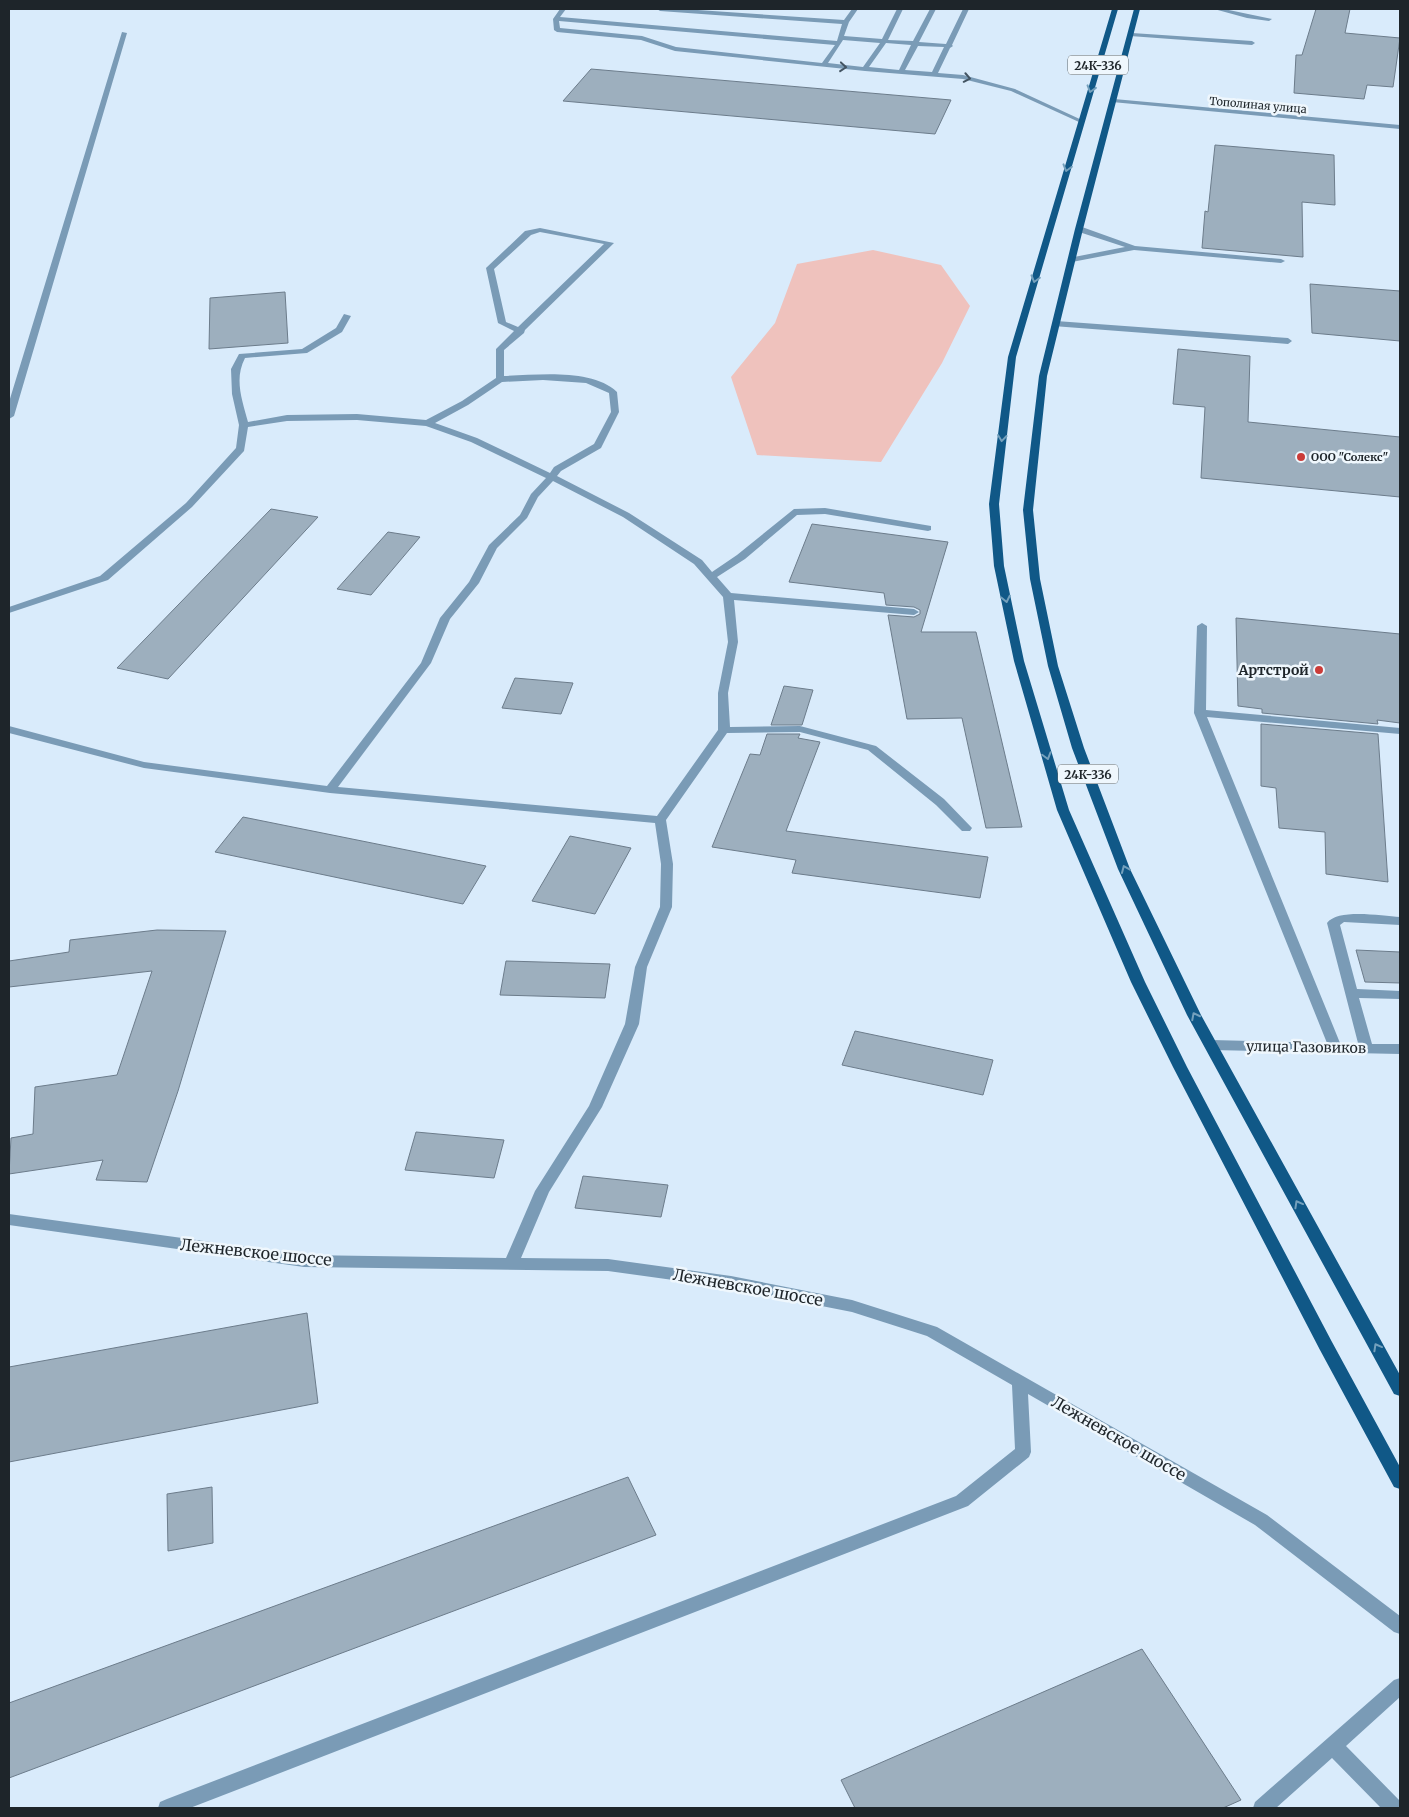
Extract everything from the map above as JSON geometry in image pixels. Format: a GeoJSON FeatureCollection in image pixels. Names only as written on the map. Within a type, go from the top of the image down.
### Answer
{"type":"FeatureCollection","features":[{"type":"Feature","properties":{"kind":"main road","name":"24К-336"},"geometry":{"type":"LineString","coordinates":[[1115,9],[1012,358],[994,504],[999,566],[1019,661],[1063,810],[1138,982],[1180,1067],[1326,1346],[1400,1482]]}},
{"type":"Feature","properties":{"kind":"main road","name":"24К-336"},"geometry":{"type":"LineString","coordinates":[[1137,9],[1132,35],[1079,229],[1043,376],[1028,510],[1034,578],[1053,666],[1078,748],[1124,869],[1194,1014],[1400,1389]]}},
{"type":"Feature","properties":{"kind":"street"},"geometry":{"type":"LineString","coordinates":[[563,9],[556,19],[557,30],[642,38],[675,48],[824,65],[963,77],[1013,90],[1081,121]]}},
{"type":"Feature","properties":{"kind":"street"},"geometry":{"type":"LineString","coordinates":[[660,9],[846,22]]}},
{"type":"Feature","properties":{"kind":"street"},"geometry":{"type":"LineString","coordinates":[[824,65],[840,40],[846,22],[855,9]]}},
{"type":"Feature","properties":{"kind":"street"},"geometry":{"type":"LineString","coordinates":[[865,69],[884,41],[900,9]]}},
{"type":"Feature","properties":{"kind":"street"},"geometry":{"type":"LineString","coordinates":[[901,72],[933,9]]}},
{"type":"Feature","properties":{"kind":"street"},"geometry":{"type":"LineString","coordinates":[[936,73],[966,9]]}},
{"type":"Feature","properties":{"kind":"street"},"geometry":{"type":"LineString","coordinates":[[1217,9],[1269,19]]}},
{"type":"Feature","properties":{"kind":"street"},"geometry":{"type":"LineString","coordinates":[[556,19],[840,40],[950,46]]}},
{"type":"Feature","properties":{"kind":"street"},"geometry":{"type":"LineString","coordinates":[[9,416],[124,33]]}},
{"type":"Feature","properties":{"kind":"street"},"geometry":{"type":"LineString","coordinates":[[1132,35],[1252,44]]}},
{"type":"Feature","properties":{"kind":"street","name":"Тополиная улица"},"geometry":{"type":"LineString","coordinates":[[1114,101],[1400,127]]}},
{"type":"Feature","properties":{"kind":"street"},"geometry":{"type":"LineString","coordinates":[[1079,229],[1134,248],[1281,261]]}},
{"type":"Feature","properties":{"kind":"street"},"geometry":{"type":"LineString","coordinates":[[500,379],[500,349],[521,331],[610,243],[540,230],[528,233],[490,268],[502,323],[521,331]]}},
{"type":"Feature","properties":{"kind":"street"},"geometry":{"type":"LineString","coordinates":[[1072,260],[1134,248]]}},
{"type":"Feature","properties":{"kind":"street"},"geometry":{"type":"LineString","coordinates":[[9,610],[104,578],[189,505],[241,449],[244,425],[236,394],[235,369],[242,356],[304,351],[339,330],[347,316]]}},
{"type":"Feature","properties":{"kind":"street"},"geometry":{"type":"LineString","coordinates":[[1056,324],[1288,341]]}},
{"type":"Feature","properties":{"kind":"street"},"geometry":{"type":"LineString","coordinates":[[330,790],[426,663],[446,618],[474,583],[493,547],[524,516],[534,496],[552,477],[556,469],[598,446],[615,412],[613,392],[588,380],[542,376],[500,379],[465,404],[427,423]]}},
{"type":"Feature","properties":{"kind":"street"},"geometry":{"type":"LineString","coordinates":[[244,425],[297,418],[357,417],[427,423],[474,440],[626,515],[698,562],[728,596],[733,642],[722,693],[724,730],[660,820],[667,864],[666,907],[642,968],[632,1024],[595,1106],[542,1191],[511,1264]]}},
{"type":"Feature","properties":{"kind":"street"},"geometry":{"type":"LineString","coordinates":[[711,577],[742,557],[794,512],[825,511],[928,528]]}},
{"type":"Feature","properties":{"kind":"street"},"geometry":{"type":"LineString","coordinates":[[728,596],[798,604],[914,612]]}},
{"type":"Feature","properties":{"kind":"street"},"geometry":{"type":"LineString","coordinates":[[1202,626],[1200,712],[1335,1047]]}},
{"type":"Feature","properties":{"kind":"street"},"geometry":{"type":"LineString","coordinates":[[1200,712],[1400,731]]}},
{"type":"Feature","properties":{"kind":"street"},"geometry":{"type":"LineString","coordinates":[[9,729],[18,733],[144,765],[330,790],[660,820]]}},
{"type":"Feature","properties":{"kind":"street"},"geometry":{"type":"LineString","coordinates":[[724,730],[800,729],[872,748],[940,802],[966,828]]}},
{"type":"Feature","properties":{"kind":"street"},"geometry":{"type":"LineString","coordinates":[[1366,1048],[1333,923],[1342,918],[1400,921]]}},
{"type":"Feature","properties":{"kind":"street"},"geometry":{"type":"LineString","coordinates":[[1352,993],[1400,996]]}},
{"type":"Feature","properties":{"kind":"street","name":"улица Газовиков"},"geometry":{"type":"LineString","coordinates":[[1211,1046],[1400,1049]]}},
{"type":"Feature","properties":{"kind":"street","name":"Лежневское шоссе"},"geometry":{"type":"LineString","coordinates":[[9,1220],[304,1261],[608,1265],[731,1282],[852,1306],[932,1331],[1261,1520],[1400,1626]]}},
{"type":"Feature","properties":{"kind":"street"},"geometry":{"type":"LineString","coordinates":[[167,1808],[962,1501],[1023,1452],[1020,1382]]}},
{"type":"Feature","properties":{"kind":"street"},"geometry":{"type":"LineString","coordinates":[[1262,1808],[1400,1686]]}},
{"type":"Feature","properties":{"kind":"street"},"geometry":{"type":"LineString","coordinates":[[1333,1746],[1394,1808]]}},
{"type":"Feature","properties":{"kind":"shaded area"},"geometry":{"type":"Polygon","coordinates":[[[873,250],[941,265],[970,306],[942,363],[881,462],[757,455],[731,377],[775,323],[797,264],[873,250]]]}},
{"type":"Feature","properties":{"kind":"building"},"geometry":{"type":"Polygon","coordinates":[[[1316,9],[1350,9],[1345,33],[1400,38],[1393,87],[1367,85],[1364,99],[1294,93],[1296,55],[1302,55],[1316,9]]]}},
{"type":"Feature","properties":{"kind":"building"},"geometry":{"type":"Polygon","coordinates":[[[591,69],[951,100],[935,134],[563,101],[591,69]]]}},
{"type":"Feature","properties":{"kind":"building"},"geometry":{"type":"Polygon","coordinates":[[[1215,145],[1334,155],[1335,205],[1302,202],[1303,257],[1202,248],[1205,211],[1208,212],[1215,145]]]}},
{"type":"Feature","properties":{"kind":"building"},"geometry":{"type":"Polygon","coordinates":[[[1310,284],[1400,291],[1400,341],[1312,333],[1310,284]]]}},
{"type":"Feature","properties":{"kind":"building"},"geometry":{"type":"Polygon","coordinates":[[[285,292],[288,343],[209,349],[210,298],[285,292]]]}},
{"type":"Feature","properties":{"kind":"building","name":"ООО \"Солекс\""},"geometry":{"type":"Polygon","coordinates":[[[1178,349],[1250,356],[1248,422],[1400,437],[1400,497],[1201,478],[1205,407],[1173,404],[1178,349]]]}},
{"type":"Feature","properties":{"kind":"building"},"geometry":{"type":"Polygon","coordinates":[[[271,509],[318,517],[168,679],[117,668],[271,509]]]}},
{"type":"Feature","properties":{"kind":"building"},"geometry":{"type":"Polygon","coordinates":[[[812,524],[948,542],[921,632],[976,632],[1022,827],[986,828],[962,718],[907,719],[888,615],[914,617],[920,614],[920,610],[914,607],[886,605],[884,593],[789,582],[812,524]]]}},
{"type":"Feature","properties":{"kind":"building"},"geometry":{"type":"Polygon","coordinates":[[[388,532],[420,537],[371,595],[337,589],[388,532]]]}},
{"type":"Feature","properties":{"kind":"building","name":"Артстрой"},"geometry":{"type":"Polygon","coordinates":[[[1236,618],[1400,634],[1400,723],[1377,720],[1378,724],[1262,713],[1262,709],[1238,706],[1236,618]]]}},
{"type":"Feature","properties":{"kind":"building"},"geometry":{"type":"Polygon","coordinates":[[[515,678],[573,683],[561,714],[502,708],[515,678]]]}},
{"type":"Feature","properties":{"kind":"building"},"geometry":{"type":"Polygon","coordinates":[[[784,686],[813,690],[802,725],[771,725],[784,686]]]}},
{"type":"Feature","properties":{"kind":"building"},"geometry":{"type":"Polygon","coordinates":[[[1261,724],[1378,734],[1388,882],[1326,874],[1325,832],[1279,828],[1276,788],[1261,786],[1261,724]]]}},
{"type":"Feature","properties":{"kind":"building"},"geometry":{"type":"Polygon","coordinates":[[[767,734],[800,734],[798,738],[820,742],[786,831],[988,857],[980,898],[792,873],[796,860],[712,847],[750,754],[760,755],[767,734]]]}},
{"type":"Feature","properties":{"kind":"building"},"geometry":{"type":"Polygon","coordinates":[[[243,817],[486,866],[463,904],[215,852],[243,817]]]}},
{"type":"Feature","properties":{"kind":"building"},"geometry":{"type":"Polygon","coordinates":[[[570,836],[631,848],[595,914],[532,901],[570,836]]]}},
{"type":"Feature","properties":{"kind":"building"},"geometry":{"type":"Polygon","coordinates":[[[157,930],[226,931],[178,1091],[147,1182],[96,1180],[103,1160],[9,1174],[11,1138],[33,1134],[35,1087],[117,1075],[152,971],[9,987],[9,961],[69,952],[70,940],[157,930]]]}},
{"type":"Feature","properties":{"kind":"building"},"geometry":{"type":"Polygon","coordinates":[[[1356,950],[1400,952],[1400,983],[1365,982],[1356,950]]]}},
{"type":"Feature","properties":{"kind":"building"},"geometry":{"type":"Polygon","coordinates":[[[506,961],[610,964],[605,998],[500,995],[506,961]]]}},
{"type":"Feature","properties":{"kind":"building"},"geometry":{"type":"Polygon","coordinates":[[[855,1031],[993,1060],[983,1095],[842,1065],[855,1031]]]}},
{"type":"Feature","properties":{"kind":"building"},"geometry":{"type":"Polygon","coordinates":[[[416,1132],[504,1140],[494,1178],[405,1170],[416,1132]]]}},
{"type":"Feature","properties":{"kind":"building"},"geometry":{"type":"Polygon","coordinates":[[[583,1176],[668,1185],[661,1217],[575,1208],[583,1176]]]}},
{"type":"Feature","properties":{"kind":"building"},"geometry":{"type":"Polygon","coordinates":[[[307,1313],[318,1403],[9,1462],[9,1367],[307,1313]]]}},
{"type":"Feature","properties":{"kind":"building"},"geometry":{"type":"Polygon","coordinates":[[[628,1477],[656,1535],[9,1778],[9,1703],[628,1477]]]}},
{"type":"Feature","properties":{"kind":"building"},"geometry":{"type":"Polygon","coordinates":[[[212,1487],[213,1543],[168,1551],[167,1494],[212,1487]]]}},
{"type":"Feature","properties":{"kind":"building"},"geometry":{"type":"Polygon","coordinates":[[[1142,1649],[1241,1800],[1223,1808],[855,1808],[841,1780],[1142,1649]]]}},
{"type":"Feature","properties":{"kind":"place","name":"ООО \"Солекс\""},"geometry":{"type":"Point","coordinates":[1301,457]}},
{"type":"Feature","properties":{"kind":"place","name":"Артстрой"},"geometry":{"type":"Point","coordinates":[1319,670]}}]}
